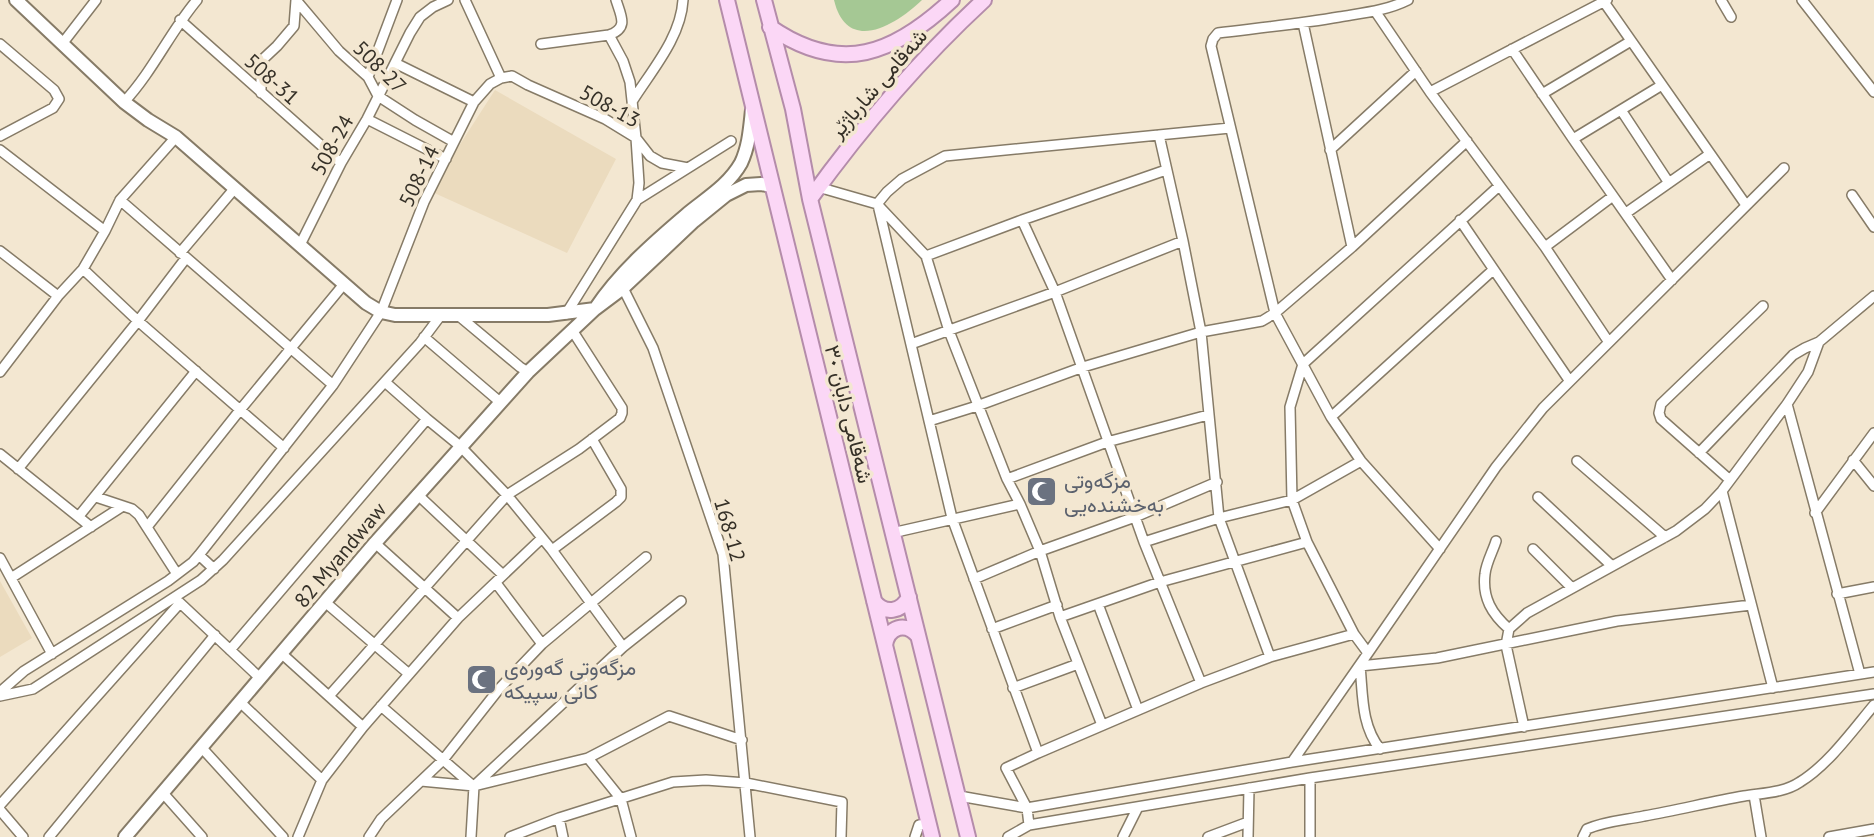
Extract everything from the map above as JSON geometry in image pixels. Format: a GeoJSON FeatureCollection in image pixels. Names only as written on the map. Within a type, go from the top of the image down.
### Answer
{"type":"FeatureCollection","features":[{"type":"Feature","properties":{"kind":"main road","name":"شەقامی دابان ٣٠"},"geometry":{"type":"LineString","coordinates":[[727,0],[930,831]]}},
{"type":"Feature","properties":{"kind":"main road","name":"شەقامی دابان ٣٠"},"geometry":{"type":"LineString","coordinates":[[764,0],[814,193],[892,533],[968,837]]}},
{"type":"Feature","properties":{"kind":"main road","name":"شەقامی شارباژێر"},"geometry":{"type":"LineString","coordinates":[[770,27],[811,49],[855,54],[895,42],[926,22],[952,0]]}},
{"type":"Feature","properties":{"kind":"main road","name":"شەقامی شارباژێر"},"geometry":{"type":"LineString","coordinates":[[814,193],[853,141],[899,87],[984,0]]}},
{"type":"Feature","properties":{"kind":"main road"},"geometry":{"type":"LineString","coordinates":[[874,601],[881,608],[890,611],[900,608],[909,597]]}},
{"type":"Feature","properties":{"kind":"main road"},"geometry":{"type":"LineString","coordinates":[[885,645],[887,636],[898,628],[908,628],[918,636]]}},
{"type":"Feature","properties":{"kind":"street"},"geometry":{"type":"LineString","coordinates":[[16,0],[124,102],[176,136],[366,303],[381,312],[395,315],[459,316],[565,314],[596,309],[694,221],[732,191],[754,184],[772,186]]}},
{"type":"Feature","properties":{"kind":"street"},"geometry":{"type":"LineString","coordinates":[[62,44],[96,0]]}},
{"type":"Feature","properties":{"kind":"street"},"geometry":{"type":"LineString","coordinates":[[124,102],[138,87],[180,20],[197,0]]}},
{"type":"Feature","properties":{"kind":"street"},"geometry":{"type":"LineString","coordinates":[[261,93],[261,61],[294,26],[296,0]]}},
{"type":"Feature","properties":{"kind":"street","name":"508-27"},"geometry":{"type":"LineString","coordinates":[[296,0],[339,51],[368,77],[379,96],[454,142]]}},
{"type":"Feature","properties":{"kind":"street"},"geometry":{"type":"LineString","coordinates":[[368,77],[397,0]]}},
{"type":"Feature","properties":{"kind":"street","name":"508-24"},"geometry":{"type":"LineString","coordinates":[[300,245],[410,33],[420,17],[448,0]]}},
{"type":"Feature","properties":{"kind":"street"},"geometry":{"type":"LineString","coordinates":[[465,0],[500,78]]}},
{"type":"Feature","properties":{"kind":"street"},"geometry":{"type":"LineString","coordinates":[[541,44],[619,32],[622,20],[616,0]]}},
{"type":"Feature","properties":{"kind":"street"},"geometry":{"type":"LineString","coordinates":[[633,100],[673,36],[682,12],[683,0]]}},
{"type":"Feature","properties":{"kind":"street"},"geometry":{"type":"LineString","coordinates":[[1408,0],[1397,6],[1375,11],[1218,33],[1211,46],[1275,313],[1331,417],[1361,460],[1440,549]]}},
{"type":"Feature","properties":{"kind":"street"},"geometry":{"type":"LineString","coordinates":[[1721,0],[1731,17]]}},
{"type":"Feature","properties":{"kind":"street"},"geometry":{"type":"LineString","coordinates":[[1802,0],[1874,92]]}},
{"type":"Feature","properties":{"kind":"street"},"geometry":{"type":"LineString","coordinates":[[1430,92],[1605,1],[1746,205]]}},
{"type":"Feature","properties":{"kind":"street"},"geometry":{"type":"LineString","coordinates":[[1375,11],[1430,92],[1545,247],[1608,341]]}},
{"type":"Feature","properties":{"kind":"street","name":"508-31"},"geometry":{"type":"LineString","coordinates":[[180,20],[341,163]]}},
{"type":"Feature","properties":{"kind":"street"},"geometry":{"type":"LineString","coordinates":[[1303,23],[1352,247]]}},
{"type":"Feature","properties":{"kind":"street"},"geometry":{"type":"LineString","coordinates":[[609,35],[623,61],[630,82],[636,138],[638,200]]}},
{"type":"Feature","properties":{"kind":"street"},"geometry":{"type":"LineString","coordinates":[[1542,94],[1631,41]]}},
{"type":"Feature","properties":{"kind":"street"},"geometry":{"type":"LineString","coordinates":[[0,44],[54,90],[59,99],[53,108],[0,136]]}},
{"type":"Feature","properties":{"kind":"street"},"geometry":{"type":"LineString","coordinates":[[1512,49],[1672,280]]}},
{"type":"Feature","properties":{"kind":"street","name":"508-27"},"geometry":{"type":"LineString","coordinates":[[396,63],[474,102]]}},
{"type":"Feature","properties":{"kind":"street"},"geometry":{"type":"LineString","coordinates":[[1330,150],[1416,71]]}},
{"type":"Feature","properties":{"kind":"street","name":"508-13"},"geometry":{"type":"LineString","coordinates":[[500,78],[512,76],[605,119],[636,138],[650,156],[662,163],[688,168]]}},
{"type":"Feature","properties":{"kind":"street","name":"508-14"},"geometry":{"type":"LineString","coordinates":[[0,694],[24,671],[177,575],[199,555],[333,385],[381,312],[424,202],[474,102],[500,78]]}},
{"type":"Feature","properties":{"kind":"street"},"geometry":{"type":"LineString","coordinates":[[1573,139],[1662,85]]}},
{"type":"Feature","properties":{"kind":"street"},"geometry":{"type":"LineString","coordinates":[[596,309],[621,275],[735,172],[749,138],[752,102]]}},
{"type":"Feature","properties":{"kind":"street"},"geometry":{"type":"LineString","coordinates":[[1621,110],[1669,183]]}},
{"type":"Feature","properties":{"kind":"street"},"geometry":{"type":"LineString","coordinates":[[367,119],[446,159]]}},
{"type":"Feature","properties":{"kind":"street"},"geometry":{"type":"LineString","coordinates":[[877,204],[902,179],[945,156],[1230,128]]}},
{"type":"Feature","properties":{"kind":"street"},"geometry":{"type":"LineString","coordinates":[[1159,135],[1201,332],[1219,517],[1270,657]]}},
{"type":"Feature","properties":{"kind":"street"},"geometry":{"type":"LineString","coordinates":[[0,372],[4,357],[83,269],[120,200],[176,136]]}},
{"type":"Feature","properties":{"kind":"street"},"geometry":{"type":"LineString","coordinates":[[565,314],[638,200],[731,141]]}},
{"type":"Feature","properties":{"kind":"street"},"geometry":{"type":"LineString","coordinates":[[929,421],[1083,367],[1201,332],[1262,321],[1352,247],[1467,141]]}},
{"type":"Feature","properties":{"kind":"street"},"geometry":{"type":"LineString","coordinates":[[0,150],[105,232]]}},
{"type":"Feature","properties":{"kind":"street"},"geometry":{"type":"LineString","coordinates":[[1626,213],[1710,154]]}},
{"type":"Feature","properties":{"kind":"street"},"geometry":{"type":"LineString","coordinates":[[1292,762],[1496,467],[1542,408],[1784,168]]}},
{"type":"Feature","properties":{"kind":"street"},"geometry":{"type":"LineString","coordinates":[[926,256],[1166,170]]}},
{"type":"Feature","properties":{"kind":"street"},"geometry":{"type":"LineString","coordinates":[[1368,653],[1354,634],[1307,542],[1292,500],[1290,407],[1303,364],[1499,186]]}},
{"type":"Feature","properties":{"kind":"street"},"geometry":{"type":"LineString","coordinates":[[18,469],[138,321],[235,188]]}},
{"type":"Feature","properties":{"kind":"street"},"geometry":{"type":"LineString","coordinates":[[814,193],[877,204],[926,256],[949,331],[977,406],[1040,551],[1060,617],[1102,725]]}},
{"type":"Feature","properties":{"kind":"street"},"geometry":{"type":"LineString","coordinates":[[1852,195],[1874,227]]}},
{"type":"Feature","properties":{"kind":"street"},"geometry":{"type":"LineString","coordinates":[[1545,247],[1613,196]]}},
{"type":"Feature","properties":{"kind":"street"},"geometry":{"type":"LineString","coordinates":[[120,200],[333,385]]}},
{"type":"Feature","properties":{"kind":"street"},"geometry":{"type":"LineString","coordinates":[[877,204],[952,518],[1038,753]]}},
{"type":"Feature","properties":{"kind":"street"},"geometry":{"type":"LineString","coordinates":[[1022,220],[1055,292],[1144,542],[1201,683]]}},
{"type":"Feature","properties":{"kind":"street"},"geometry":{"type":"LineString","coordinates":[[1460,220],[1569,380]]}},
{"type":"Feature","properties":{"kind":"street"},"geometry":{"type":"LineString","coordinates":[[911,344],[1055,292],[1183,241]]}},
{"type":"Feature","properties":{"kind":"street"},"geometry":{"type":"LineString","coordinates":[[0,251],[58,296]]}},
{"type":"Feature","properties":{"kind":"street"},"geometry":{"type":"LineString","coordinates":[[83,269],[138,321],[284,448]]}},
{"type":"Feature","properties":{"kind":"street"},"geometry":{"type":"LineString","coordinates":[[1331,417],[1493,270]]}},
{"type":"Feature","properties":{"kind":"street"},"geometry":{"type":"LineString","coordinates":[[147,527],[344,284]]}},
{"type":"Feature","properties":{"kind":"street","name":"168-12"},"geometry":{"type":"LineString","coordinates":[[622,288],[653,348],[723,554],[750,837]]}},
{"type":"Feature","properties":{"kind":"street"},"geometry":{"type":"LineString","coordinates":[[1699,453],[1798,352],[1819,342],[1874,296]]}},
{"type":"Feature","properties":{"kind":"street"},"geometry":{"type":"LineString","coordinates":[[1730,480],[1661,419],[1660,407],[1763,306]]}},
{"type":"Feature","properties":{"kind":"street","name":"82 Myandwaw"},"geometry":{"type":"LineString","coordinates":[[125,837],[417,494],[528,372],[596,309]]}},
{"type":"Feature","properties":{"kind":"street"},"geometry":{"type":"LineString","coordinates":[[0,694],[33,689],[177,600],[214,569],[384,382],[441,315]]}},
{"type":"Feature","properties":{"kind":"street"},"geometry":{"type":"LineString","coordinates":[[459,316],[528,372]]}},
{"type":"Feature","properties":{"kind":"street"},"geometry":{"type":"LineString","coordinates":[[329,696],[507,495],[620,418],[622,408],[572,330]]}},
{"type":"Feature","properties":{"kind":"street"},"geometry":{"type":"LineString","coordinates":[[424,337],[500,402]]}},
{"type":"Feature","properties":{"kind":"street"},"geometry":{"type":"LineString","coordinates":[[1524,727],[1506,645],[1509,629],[1527,613],[1696,517],[1722,491],[1787,404],[1811,365],[1819,342]]}},
{"type":"Feature","properties":{"kind":"street"},"geometry":{"type":"LineString","coordinates":[[1798,352],[1811,365]]}},
{"type":"Feature","properties":{"kind":"street"},"geometry":{"type":"LineString","coordinates":[[79,516],[196,371]]}},
{"type":"Feature","properties":{"kind":"street"},"geometry":{"type":"LineString","coordinates":[[384,382],[460,446],[507,495],[552,550],[623,646]]}},
{"type":"Feature","properties":{"kind":"street"},"geometry":{"type":"LineString","coordinates":[[1787,404],[1860,674]]}},
{"type":"Feature","properties":{"kind":"street"},"geometry":{"type":"LineString","coordinates":[[1007,479],[1107,442],[1208,415]]}},
{"type":"Feature","properties":{"kind":"street"},"geometry":{"type":"LineString","coordinates":[[230,650],[427,419]]}},
{"type":"Feature","properties":{"kind":"street"},"geometry":{"type":"LineString","coordinates":[[1815,513],[1874,433]]}},
{"type":"Feature","properties":{"kind":"street"},"geometry":{"type":"LineString","coordinates":[[552,550],[621,496],[621,489],[592,439]]}},
{"type":"Feature","properties":{"kind":"street"},"geometry":{"type":"LineString","coordinates":[[0,454],[91,527]]}},
{"type":"Feature","properties":{"kind":"street"},"geometry":{"type":"LineString","coordinates":[[1144,542],[1219,517],[1292,500],[1361,460]]}},
{"type":"Feature","properties":{"kind":"street"},"geometry":{"type":"LineString","coordinates":[[1853,460],[1874,486]]}},
{"type":"Feature","properties":{"kind":"street"},"geometry":{"type":"LineString","coordinates":[[1577,461],[1665,537]]}},
{"type":"Feature","properties":{"kind":"street"},"geometry":{"type":"LineString","coordinates":[[974,579],[1040,551],[1135,517],[1217,482]]}},
{"type":"Feature","properties":{"kind":"street"},"geometry":{"type":"LineString","coordinates":[[1722,491],[1773,688]]}},
{"type":"Feature","properties":{"kind":"street"},"geometry":{"type":"LineString","coordinates":[[417,494],[466,540],[500,579],[542,644]]}},
{"type":"Feature","properties":{"kind":"street"},"geometry":{"type":"LineString","coordinates":[[96,497],[123,506],[139,515],[177,575]]}},
{"type":"Feature","properties":{"kind":"street"},"geometry":{"type":"LineString","coordinates":[[1538,497],[1612,566]]}},
{"type":"Feature","properties":{"kind":"street"},"geometry":{"type":"LineString","coordinates":[[892,533],[1020,504]]}},
{"type":"Feature","properties":{"kind":"street"},"geometry":{"type":"LineString","coordinates":[[11,578],[123,506]]}},
{"type":"Feature","properties":{"kind":"street"},"geometry":{"type":"LineString","coordinates":[[298,837],[322,780],[363,727],[458,618],[542,538]]}},
{"type":"Feature","properties":{"kind":"street"},"geometry":{"type":"LineString","coordinates":[[1496,541],[1485,573],[1486,597],[1494,615],[1509,629]]}},
{"type":"Feature","properties":{"kind":"street"},"geometry":{"type":"LineString","coordinates":[[1060,617],[1160,582],[1307,542]]}},
{"type":"Feature","properties":{"kind":"street"},"geometry":{"type":"LineString","coordinates":[[375,543],[458,618]]}},
{"type":"Feature","properties":{"kind":"street"},"geometry":{"type":"LineString","coordinates":[[1534,549],[1571,587]]}},
{"type":"Feature","properties":{"kind":"street"},"geometry":{"type":"LineString","coordinates":[[199,555],[214,569]]}},
{"type":"Feature","properties":{"kind":"street"},"geometry":{"type":"LineString","coordinates":[[369,837],[381,819],[443,760],[499,689],[542,644],[646,557]]}},
{"type":"Feature","properties":{"kind":"street"},"geometry":{"type":"LineString","coordinates":[[0,558],[52,654]]}},
{"type":"Feature","properties":{"kind":"street"},"geometry":{"type":"LineString","coordinates":[[1837,594],[1874,587]]}},
{"type":"Feature","properties":{"kind":"street"},"geometry":{"type":"LineString","coordinates":[[177,600],[260,678]]}},
{"type":"Feature","properties":{"kind":"street"},"geometry":{"type":"LineString","coordinates":[[23,837],[0,807],[177,600]]}},
{"type":"Feature","properties":{"kind":"street"},"geometry":{"type":"LineString","coordinates":[[471,837],[474,786],[623,646],[681,601]]}},
{"type":"Feature","properties":{"kind":"street"},"geometry":{"type":"LineString","coordinates":[[325,602],[409,674]]}},
{"type":"Feature","properties":{"kind":"street"},"geometry":{"type":"LineString","coordinates":[[1098,604],[1138,710]]}},
{"type":"Feature","properties":{"kind":"street"},"geometry":{"type":"LineString","coordinates":[[992,629],[1056,605]]}},
{"type":"Feature","properties":{"kind":"street"},"geometry":{"type":"LineString","coordinates":[[1360,666],[1437,658],[1618,621],[1751,605]]}},
{"type":"Feature","properties":{"kind":"street"},"geometry":{"type":"LineString","coordinates":[[1028,825],[1027,808],[1006,768],[1201,683],[1270,657],[1354,634]]}},
{"type":"Feature","properties":{"kind":"street"},"geometry":{"type":"LineString","coordinates":[[49,837],[215,635]]}},
{"type":"Feature","properties":{"kind":"street"},"geometry":{"type":"LineString","coordinates":[[281,653],[363,727]]}},
{"type":"Feature","properties":{"kind":"street"},"geometry":{"type":"LineString","coordinates":[[1013,688],[1078,664]]}},
{"type":"Feature","properties":{"kind":"street"},"geometry":{"type":"LineString","coordinates":[[1360,666],[1366,724],[1371,738],[1380,749]]}},
{"type":"Feature","properties":{"kind":"street"},"geometry":{"type":"LineString","coordinates":[[959,796],[1027,808],[1292,762],[1874,672]]}},
{"type":"Feature","properties":{"kind":"street"},"geometry":{"type":"LineString","coordinates":[[1009,837],[1028,825],[1310,778],[1874,694]]}},
{"type":"Feature","properties":{"kind":"street"},"geometry":{"type":"LineString","coordinates":[[240,702],[322,780]]}},
{"type":"Feature","properties":{"kind":"street"},"geometry":{"type":"LineString","coordinates":[[1583,837],[1587,829],[1596,825],[1786,789],[1807,777],[1826,759],[1874,705]]}},
{"type":"Feature","properties":{"kind":"street"},"geometry":{"type":"LineString","coordinates":[[381,706],[474,786]]}},
{"type":"Feature","properties":{"kind":"street"},"geometry":{"type":"LineString","coordinates":[[1665,706],[1670,724]]}},
{"type":"Feature","properties":{"kind":"street"},"geometry":{"type":"LineString","coordinates":[[421,781],[474,786],[588,758],[669,716],[742,740]]}},
{"type":"Feature","properties":{"kind":"street"},"geometry":{"type":"LineString","coordinates":[[202,748],[283,837]]}},
{"type":"Feature","properties":{"kind":"street"},"geometry":{"type":"LineString","coordinates":[[588,758],[621,799],[631,837]]}},
{"type":"Feature","properties":{"kind":"street"},"geometry":{"type":"LineString","coordinates":[[1310,778],[1310,837]]}},
{"type":"Feature","properties":{"kind":"street"},"geometry":{"type":"LineString","coordinates":[[510,837],[559,818],[673,782],[706,780],[746,783],[842,802],[841,837]]}},
{"type":"Feature","properties":{"kind":"street"},"geometry":{"type":"LineString","coordinates":[[1248,837],[1250,788]]}},
{"type":"Feature","properties":{"kind":"street"},"geometry":{"type":"LineString","coordinates":[[163,793],[202,837]]}},
{"type":"Feature","properties":{"kind":"street"},"geometry":{"type":"LineString","coordinates":[[1754,794],[1761,837]]}},
{"type":"Feature","properties":{"kind":"street"},"geometry":{"type":"LineString","coordinates":[[1123,837],[1138,807]]}},
{"type":"Feature","properties":{"kind":"street"},"geometry":{"type":"LineString","coordinates":[[559,818],[563,837]]}},
{"type":"Feature","properties":{"kind":"street"},"geometry":{"type":"LineString","coordinates":[[1208,837],[1248,822]]}},
{"type":"Feature","properties":{"kind":"street"},"geometry":{"type":"LineString","coordinates":[[915,837],[919,825],[930,831]]}},
{"type":"Feature","properties":{"kind":"street"},"geometry":{"type":"LineString","coordinates":[[1829,837],[1874,829]]}},
{"type":"Feature","properties":{"kind":"shaded area"},"geometry":{"type":"Polygon","coordinates":[[[495,90],[616,159],[567,253],[430,191],[495,90]]]}},
{"type":"Feature","properties":{"kind":"shaded area"},"geometry":{"type":"Polygon","coordinates":[[[0,581],[32,638],[0,657],[0,581]]]}},
{"type":"Feature","properties":{"kind":"green space"},"geometry":{"type":"Polygon","coordinates":[[[834,0],[922,0],[886,25],[861,31],[850,27],[840,17],[834,0]]]}},
{"type":"Feature","properties":{"kind":"place","name":"مزگەوتی بەخشندەیی"},"geometry":{"type":"Point","coordinates":[1041,492]}},
{"type":"Feature","properties":{"kind":"place","name":"مزگەوتی گەورەی کانی سپیکە"},"geometry":{"type":"Point","coordinates":[481,679]}}]}
